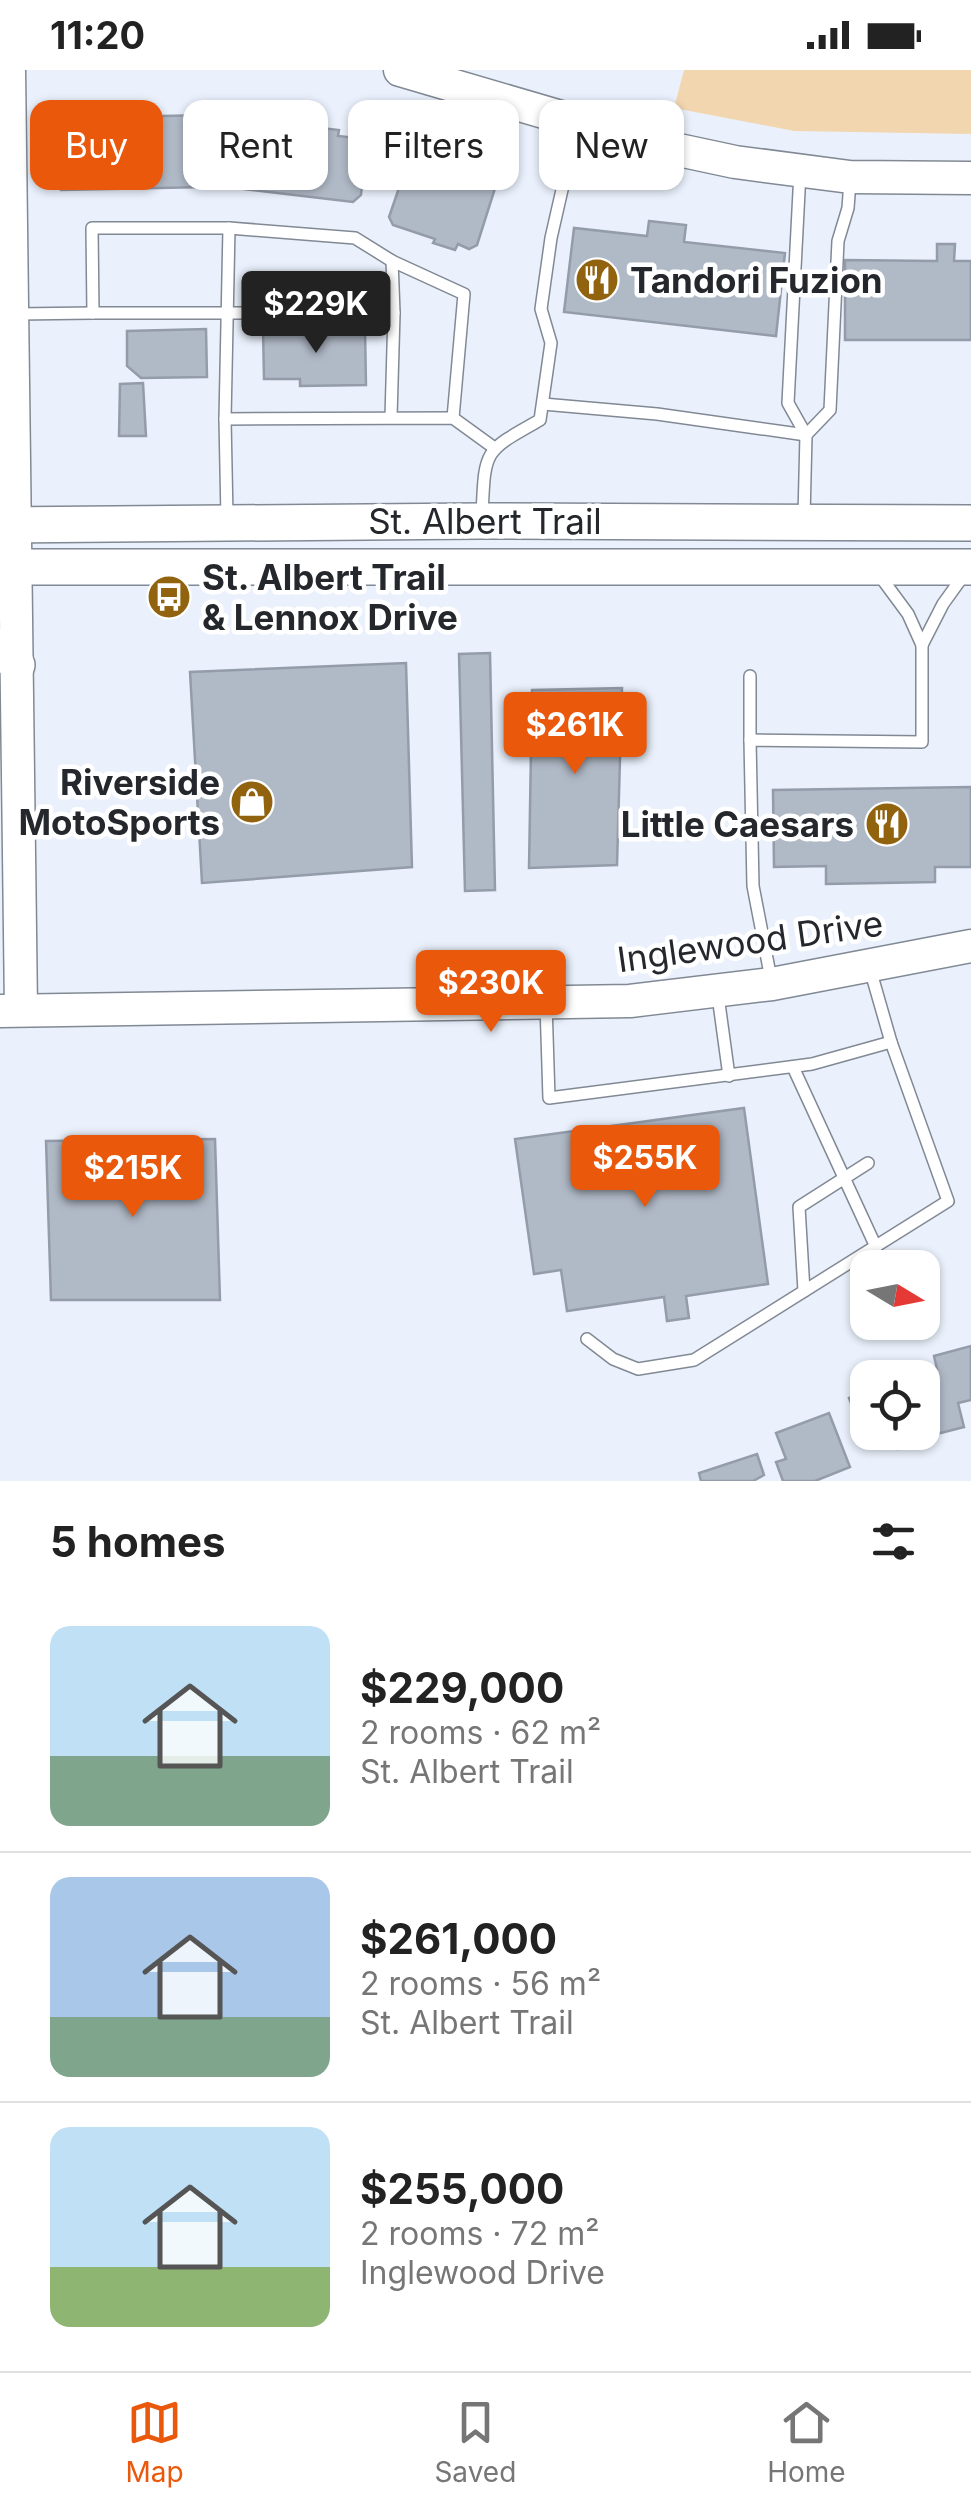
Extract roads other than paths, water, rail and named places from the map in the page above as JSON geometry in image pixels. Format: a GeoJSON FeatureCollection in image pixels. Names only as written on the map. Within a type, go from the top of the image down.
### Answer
{"type":"FeatureCollection","features":[{"type":"Feature","properties":{"kind":"main road","name":"St. Albert Trail"},"geometry":{"type":"LineString","coordinates":[[8,525],[971,522]]}},
{"type":"Feature","properties":{"kind":"main road","name":"St. Albert Trail"},"geometry":{"type":"LineString","coordinates":[[8,567],[971,567]]}},
{"type":"Feature","properties":{"kind":"street"},"geometry":{"type":"LineString","coordinates":[[9,70],[11,1011]]}},
{"type":"Feature","properties":{"kind":"street"},"geometry":{"type":"LineString","coordinates":[[400,70],[539,109]]}},
{"type":"Feature","properties":{"kind":"street"},"geometry":{"type":"LineString","coordinates":[[684,150],[850,177],[971,178]]}},
{"type":"Feature","properties":{"kind":"street","name":"Inglewood Drive"},"geometry":{"type":"LineString","coordinates":[[11,1011],[630,1001],[772,984],[971,946]]}},
{"type":"Feature","properties":{"kind":"lane"},"geometry":{"type":"LineString","coordinates":[[800,172],[788,403],[806,435],[804,522]]}},
{"type":"Feature","properties":{"kind":"lane"},"geometry":{"type":"LineString","coordinates":[[806,435],[830,410],[838,241],[848,208],[850,177]]}},
{"type":"Feature","properties":{"kind":"lane"},"geometry":{"type":"LineString","coordinates":[[482,521],[484,467],[493,447],[540,420],[551,343],[541,309],[551,238],[564,190]]}},
{"type":"Feature","properties":{"kind":"lane"},"geometry":{"type":"LineString","coordinates":[[92,313],[92,228],[229,228],[355,238],[392,261],[464,294],[453,418]]}},
{"type":"Feature","properties":{"kind":"lane"},"geometry":{"type":"LineString","coordinates":[[227,522],[224,419],[229,228]]}},
{"type":"Feature","properties":{"kind":"lane"},"geometry":{"type":"LineString","coordinates":[[391,417],[392,261]]}},
{"type":"Feature","properties":{"kind":"lane"},"geometry":{"type":"LineString","coordinates":[[12,314],[394,313]]}},
{"type":"Feature","properties":{"kind":"lane"},"geometry":{"type":"LineString","coordinates":[[543,404],[658,414],[806,435]]}},
{"type":"Feature","properties":{"kind":"lane"},"geometry":{"type":"LineString","coordinates":[[224,419],[453,418],[493,447]]}},
{"type":"Feature","properties":{"kind":"lane"},"geometry":{"type":"LineString","coordinates":[[750,740],[922,742],[922,645],[908,614],[872,567]]}},
{"type":"Feature","properties":{"kind":"lane"},"geometry":{"type":"LineString","coordinates":[[922,645],[943,604],[971,567]]}},
{"type":"Feature","properties":{"kind":"lane"},"geometry":{"type":"LineString","coordinates":[[750,676],[753,886],[772,984]]}},
{"type":"Feature","properties":{"kind":"lane"},"geometry":{"type":"LineString","coordinates":[[587,1338],[613,1359],[638,1369],[694,1360],[948,1200],[890,1042],[868,965]]}},
{"type":"Feature","properties":{"kind":"lane"},"geometry":{"type":"LineString","coordinates":[[717,992],[728,1076]]}},
{"type":"Feature","properties":{"kind":"lane"},"geometry":{"type":"LineString","coordinates":[[546,1004],[549,1098],[793,1067],[890,1042]]}},
{"type":"Feature","properties":{"kind":"lane"},"geometry":{"type":"LineString","coordinates":[[793,1067],[876,1247]]}},
{"type":"Feature","properties":{"kind":"lane"},"geometry":{"type":"LineString","coordinates":[[804,1291],[799,1207],[868,1162]]}},
{"type":"Feature","properties":{"kind":"place","name":"Tandori Fuzion"},"geometry":{"type":"Point","coordinates":[597,280]}},
{"type":"Feature","properties":{"kind":"place","name":"St. Albert Trail & Lennox Drive"},"geometry":{"type":"Point","coordinates":[169,597]}},
{"type":"Feature","properties":{"kind":"place","name":"Riverside MotoSports"},"geometry":{"type":"Point","coordinates":[252,802]}},
{"type":"Feature","properties":{"kind":"place","name":"Little Caesars"},"geometry":{"type":"Point","coordinates":[887,824]}}]}
